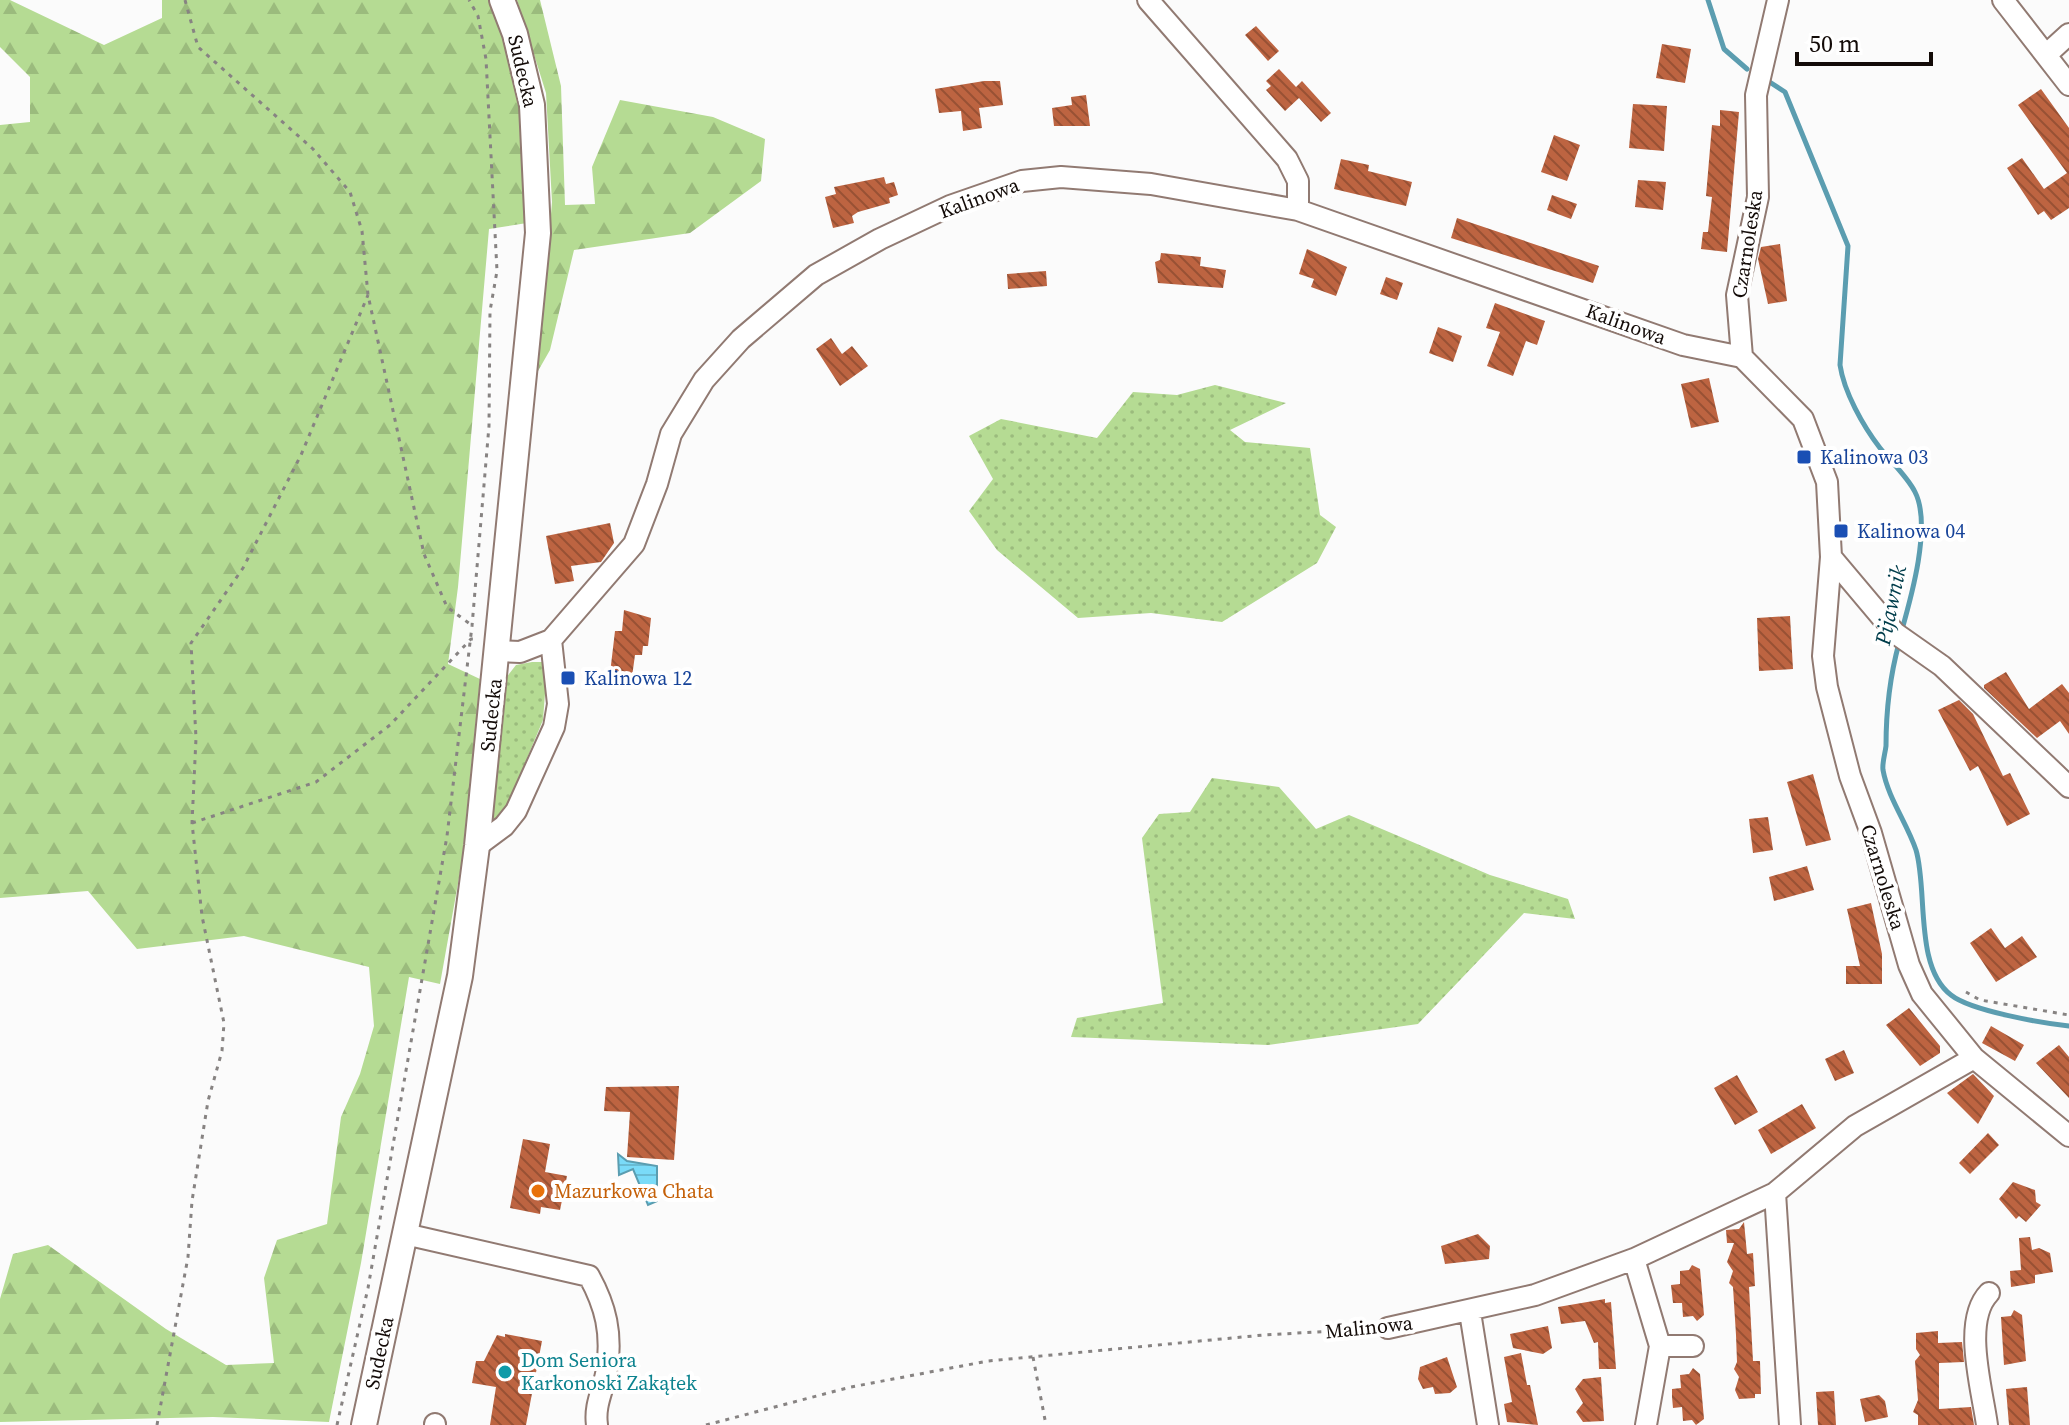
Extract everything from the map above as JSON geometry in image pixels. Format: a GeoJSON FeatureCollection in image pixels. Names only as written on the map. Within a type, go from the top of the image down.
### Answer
{"type":"FeatureCollection","features":[{"type":"Feature","properties":{"kind":"main road","name":"Sudecka"},"geometry":{"type":"LineString","coordinates":[[364,1425],[460,976],[477,846],[538,233],[532,105],[515,34],[502,0]]}},
{"type":"Feature","properties":{"kind":"street"},"geometry":{"type":"LineString","coordinates":[[1148,0],[1287,159],[1298,181],[1298,210]]}},
{"type":"Feature","properties":{"kind":"street","name":"Czarnoleska"},"geometry":{"type":"LineString","coordinates":[[1778,0],[1756,95],[1758,197],[1737,295],[1742,357],[1803,419],[1827,482],[1831,557],[1823,656],[1850,776],[1871,833],[1909,965],[1922,994],[1974,1058],[2069,1136]]}},
{"type":"Feature","properties":{"kind":"street"},"geometry":{"type":"LineString","coordinates":[[2003,0],[2069,85]]}},
{"type":"Feature","properties":{"kind":"street"},"geometry":{"type":"LineString","coordinates":[[2047,54],[2069,34]]}},
{"type":"Feature","properties":{"kind":"street","name":"Kalinowa"},"geometry":{"type":"LineString","coordinates":[[551,640],[634,544],[657,484],[671,434],[704,380],[741,339],[816,275],[880,239],[950,206],[1022,181],[1061,177],[1151,184],[1298,210],[1683,345],[1742,357]]}},
{"type":"Feature","properties":{"kind":"street"},"geometry":{"type":"LineString","coordinates":[[1831,557],[1895,633],[1965,686],[2017,742],[2069,787]]}},
{"type":"Feature","properties":{"kind":"street"},"geometry":{"type":"LineString","coordinates":[[477,846],[504,826],[516,811],[554,727],[558,704],[551,640],[520,652],[497,651]]}},
{"type":"Feature","properties":{"kind":"street","name":"Malinowa"},"geometry":{"type":"LineString","coordinates":[[1388,1328],[1470,1312],[1561,1288],[1634,1259],[1775,1193],[1855,1126],[1974,1058]]}},
{"type":"Feature","properties":{"kind":"street"},"geometry":{"type":"LineString","coordinates":[[1775,1193],[1790,1425]]}},
{"type":"Feature","properties":{"kind":"street"},"geometry":{"type":"LineString","coordinates":[[405,1234],[453,1233],[589,1276],[607,1308],[607,1369],[595,1409],[597,1425]]}},
{"type":"Feature","properties":{"kind":"street"},"geometry":{"type":"LineString","coordinates":[[1634,1259],[1660,1346],[1646,1425]]}},
{"type":"Feature","properties":{"kind":"street"},"geometry":{"type":"LineString","coordinates":[[1987,1425],[1974,1325],[1980,1303],[1989,1293]]}},
{"type":"Feature","properties":{"kind":"street"},"geometry":{"type":"LineString","coordinates":[[1470,1312],[1488,1425]]}},
{"type":"Feature","properties":{"kind":"street"},"geometry":{"type":"LineString","coordinates":[[1660,1346],[1693,1346]]}},
{"type":"Feature","properties":{"kind":"path"},"geometry":{"type":"LineString","coordinates":[[185,0],[198,47],[313,149],[350,192],[362,231],[368,295],[424,554],[447,607],[472,626]]}},
{"type":"Feature","properties":{"kind":"path"},"geometry":{"type":"LineString","coordinates":[[337,1425],[368,1288],[447,836],[471,639],[489,426],[490,311],[497,271],[486,59],[478,16],[469,0]]}},
{"type":"Feature","properties":{"kind":"path"},"geometry":{"type":"LineString","coordinates":[[157,1425],[188,1257],[192,1201],[208,1101],[222,1051],[224,1023],[202,916],[192,823],[196,738],[191,643],[243,568],[294,470],[368,295]]}},
{"type":"Feature","properties":{"kind":"path"},"geometry":{"type":"LineString","coordinates":[[192,823],[316,782],[390,725],[471,639]]}},
{"type":"Feature","properties":{"kind":"path"},"geometry":{"type":"LineString","coordinates":[[1966,992],[1980,1000],[2069,1015]]}},
{"type":"Feature","properties":{"kind":"path","name":"Malinowa"},"geometry":{"type":"LineString","coordinates":[[706,1425],[851,1387],[988,1361],[1264,1335],[1388,1328]]}},
{"type":"Feature","properties":{"kind":"path"},"geometry":{"type":"LineString","coordinates":[[1033,1357],[1046,1425]]}},
{"type":"Feature","properties":{"kind":"green space"},"geometry":{"type":"Polygon","coordinates":[[[0,0],[10,0],[104,45],[162,18],[162,0],[496,0],[539,160],[527,223],[489,229],[458,587],[448,664],[480,679],[462,861],[440,984],[409,977],[361,1263],[329,1422],[213,1417],[0,1422],[0,1299],[13,1254],[48,1245],[166,1329],[226,1365],[274,1363],[264,1278],[277,1240],[327,1224],[341,1117],[360,1074],[374,1026],[369,967],[244,936],[137,949],[88,891],[0,898],[0,125],[30,122],[30,77],[0,47],[0,0]]]}},
{"type":"Feature","properties":{"kind":"green space"},"geometry":{"type":"Polygon","coordinates":[[[517,0],[540,0],[561,86],[565,205],[595,204],[592,167],[620,100],[713,117],[765,139],[761,181],[690,233],[574,250],[550,350],[538,371],[552,202],[546,93],[517,0]]]}},
{"type":"Feature","properties":{"kind":"green space"},"geometry":{"type":"Polygon","coordinates":[[[1215,385],[1286,403],[1230,430],[1245,442],[1310,448],[1320,515],[1336,527],[1317,563],[1222,622],[1151,613],[1078,618],[997,550],[969,511],[993,479],[969,436],[1001,419],[1097,438],[1133,392],[1177,395],[1215,385]]]}},
{"type":"Feature","properties":{"kind":"green space"},"geometry":{"type":"Polygon","coordinates":[[[543,662],[547,667],[543,720],[500,823],[494,823],[490,820],[502,683],[516,665],[543,662]]]}},
{"type":"Feature","properties":{"kind":"green space"},"geometry":{"type":"Polygon","coordinates":[[[1212,778],[1279,787],[1316,829],[1349,815],[1490,875],[1568,899],[1575,919],[1524,913],[1418,1024],[1268,1045],[1071,1037],[1077,1018],[1163,1003],[1142,838],[1159,814],[1190,812],[1212,778]]]}},
{"type":"Feature","properties":{"kind":"water"},"geometry":{"type":"Polygon","coordinates":[[[618,1154],[627,1161],[657,1166],[657,1201],[648,1205],[633,1169],[619,1175],[618,1154]]]}},
{"type":"Feature","properties":{"kind":"building"},"geometry":{"type":"Polygon","coordinates":[[[1256,26],[1279,51],[1268,61],[1245,35],[1256,26]]]}},
{"type":"Feature","properties":{"kind":"building"},"geometry":{"type":"Polygon","coordinates":[[[1662,44],[1691,49],[1685,83],[1656,78],[1662,44]]]}},
{"type":"Feature","properties":{"kind":"building"},"geometry":{"type":"Polygon","coordinates":[[[1279,69],[1296,87],[1302,81],[1331,113],[1321,122],[1299,98],[1285,111],[1266,90],[1271,86],[1266,81],[1279,69]]]}},
{"type":"Feature","properties":{"kind":"building"},"geometry":{"type":"Polygon","coordinates":[[[1000,81],[1003,105],[979,108],[982,128],[963,131],[961,111],[939,113],[935,89],[1000,81]]]}},
{"type":"Feature","properties":{"kind":"building"},"geometry":{"type":"Polygon","coordinates":[[[2041,89],[2069,128],[2069,208],[2051,220],[2044,211],[2038,215],[2007,168],[2022,158],[2044,189],[2067,173],[2018,105],[2041,89]]]}},
{"type":"Feature","properties":{"kind":"building"},"geometry":{"type":"Polygon","coordinates":[[[1086,95],[1090,126],[1054,126],[1052,108],[1072,105],[1071,97],[1086,95]]]}},
{"type":"Feature","properties":{"kind":"building"},"geometry":{"type":"Polygon","coordinates":[[[1633,104],[1667,106],[1664,151],[1629,148],[1633,104]]]}},
{"type":"Feature","properties":{"kind":"building"},"geometry":{"type":"Polygon","coordinates":[[[1720,110],[1739,112],[1727,252],[1701,249],[1703,232],[1708,232],[1712,197],[1706,196],[1712,125],[1720,126],[1720,110]]]}},
{"type":"Feature","properties":{"kind":"building"},"geometry":{"type":"Polygon","coordinates":[[[1554,135],[1580,145],[1567,181],[1541,172],[1554,135]]]}},
{"type":"Feature","properties":{"kind":"building"},"geometry":{"type":"Polygon","coordinates":[[[1341,159],[1369,165],[1368,171],[1412,182],[1406,206],[1334,189],[1341,159]]]}},
{"type":"Feature","properties":{"kind":"building"},"geometry":{"type":"Polygon","coordinates":[[[884,177],[886,184],[894,182],[898,195],[889,198],[890,203],[858,212],[852,216],[854,223],[833,228],[825,197],[836,194],[834,187],[884,177]]]}},
{"type":"Feature","properties":{"kind":"building"},"geometry":{"type":"Polygon","coordinates":[[[1638,180],[1666,182],[1663,210],[1635,207],[1638,180]]]}},
{"type":"Feature","properties":{"kind":"building"},"geometry":{"type":"Polygon","coordinates":[[[1552,195],[1577,204],[1571,219],[1547,210],[1552,195]]]}},
{"type":"Feature","properties":{"kind":"building"},"geometry":{"type":"Polygon","coordinates":[[[1457,218],[1599,266],[1593,283],[1451,238],[1457,218]]]}},
{"type":"Feature","properties":{"kind":"building"},"geometry":{"type":"Polygon","coordinates":[[[1780,244],[1787,301],[1768,304],[1758,259],[1761,247],[1780,244]]]}},
{"type":"Feature","properties":{"kind":"building"},"geometry":{"type":"Polygon","coordinates":[[[1307,249],[1347,267],[1336,296],[1311,287],[1314,279],[1299,274],[1307,249]]]}},
{"type":"Feature","properties":{"kind":"building"},"geometry":{"type":"Polygon","coordinates":[[[1161,253],[1201,257],[1200,266],[1226,270],[1223,288],[1158,283],[1155,262],[1160,260],[1161,253]]]}},
{"type":"Feature","properties":{"kind":"building"},"geometry":{"type":"Polygon","coordinates":[[[1046,271],[1047,286],[1008,289],[1007,274],[1046,271]]]}},
{"type":"Feature","properties":{"kind":"building"},"geometry":{"type":"Polygon","coordinates":[[[1386,277],[1403,283],[1397,300],[1380,294],[1386,277]]]}},
{"type":"Feature","properties":{"kind":"building"},"geometry":{"type":"Polygon","coordinates":[[[1495,303],[1545,321],[1537,345],[1526,341],[1513,376],[1487,366],[1500,332],[1486,328],[1495,303]]]}},
{"type":"Feature","properties":{"kind":"building"},"geometry":{"type":"Polygon","coordinates":[[[1438,327],[1462,336],[1453,362],[1429,353],[1438,327]]]}},
{"type":"Feature","properties":{"kind":"building"},"geometry":{"type":"Polygon","coordinates":[[[831,338],[842,354],[852,346],[868,366],[840,386],[816,349],[831,338]]]}},
{"type":"Feature","properties":{"kind":"building"},"geometry":{"type":"Polygon","coordinates":[[[1709,378],[1719,422],[1691,428],[1681,384],[1709,378]]]}},
{"type":"Feature","properties":{"kind":"building"},"geometry":{"type":"Polygon","coordinates":[[[610,523],[614,543],[601,562],[571,566],[574,581],[555,584],[546,536],[610,523]]]}},
{"type":"Feature","properties":{"kind":"building"},"geometry":{"type":"Polygon","coordinates":[[[624,610],[651,618],[648,646],[643,646],[642,655],[635,655],[631,684],[609,682],[615,631],[622,631],[624,610]]]}},
{"type":"Feature","properties":{"kind":"building"},"geometry":{"type":"Polygon","coordinates":[[[1790,616],[1793,669],[1759,671],[1757,618],[1790,616]]]}},
{"type":"Feature","properties":{"kind":"building"},"geometry":{"type":"Polygon","coordinates":[[[2006,672],[2029,709],[2062,684],[2069,693],[2069,734],[2060,721],[2037,738],[1984,688],[1984,685],[2006,672]]]}},
{"type":"Feature","properties":{"kind":"building"},"geometry":{"type":"Polygon","coordinates":[[[1959,700],[1973,714],[2003,776],[2010,773],[2030,814],[2007,826],[1978,766],[1970,771],[1938,710],[1959,700]]]}},
{"type":"Feature","properties":{"kind":"building"},"geometry":{"type":"Polygon","coordinates":[[[1813,774],[1831,840],[1806,846],[1787,782],[1813,774]]]}},
{"type":"Feature","properties":{"kind":"building"},"geometry":{"type":"Polygon","coordinates":[[[1768,817],[1773,850],[1753,853],[1749,819],[1768,817]]]}},
{"type":"Feature","properties":{"kind":"building"},"geometry":{"type":"Polygon","coordinates":[[[1807,866],[1814,890],[1774,901],[1769,877],[1807,866]]]}},
{"type":"Feature","properties":{"kind":"building"},"geometry":{"type":"Polygon","coordinates":[[[1871,903],[1882,954],[1882,984],[1846,984],[1846,966],[1860,966],[1847,909],[1871,903]]]}},
{"type":"Feature","properties":{"kind":"building"},"geometry":{"type":"Polygon","coordinates":[[[1991,928],[2005,948],[2022,936],[2037,957],[1996,982],[1970,943],[1991,928]]]}},
{"type":"Feature","properties":{"kind":"building"},"geometry":{"type":"Polygon","coordinates":[[[1909,1008],[1940,1046],[1940,1053],[1920,1066],[1886,1025],[1909,1008]]]}},
{"type":"Feature","properties":{"kind":"building"},"geometry":{"type":"Polygon","coordinates":[[[1991,1026],[2024,1045],[2015,1061],[1982,1043],[1991,1026]]]}},
{"type":"Feature","properties":{"kind":"building"},"geometry":{"type":"Polygon","coordinates":[[[2059,1045],[2069,1057],[2069,1098],[2036,1063],[2059,1045]]]}},
{"type":"Feature","properties":{"kind":"building"},"geometry":{"type":"Polygon","coordinates":[[[1844,1050],[1854,1073],[1835,1081],[1825,1059],[1844,1050]]]}},
{"type":"Feature","properties":{"kind":"building"},"geometry":{"type":"Polygon","coordinates":[[[1973,1074],[1994,1096],[1978,1124],[1947,1093],[1973,1074]]]}},
{"type":"Feature","properties":{"kind":"building"},"geometry":{"type":"Polygon","coordinates":[[[1737,1075],[1758,1112],[1735,1125],[1714,1088],[1737,1075]]]}},
{"type":"Feature","properties":{"kind":"building"},"geometry":{"type":"Polygon","coordinates":[[[679,1086],[674,1160],[627,1157],[630,1112],[604,1111],[606,1087],[679,1086]]]}},
{"type":"Feature","properties":{"kind":"building"},"geometry":{"type":"Polygon","coordinates":[[[1802,1104],[1816,1128],[1771,1154],[1758,1130],[1802,1104]]]}},
{"type":"Feature","properties":{"kind":"building"},"geometry":{"type":"Polygon","coordinates":[[[1988,1133],[1999,1145],[1970,1174],[1959,1163],[1988,1133]]]}},
{"type":"Feature","properties":{"kind":"building","name":"Mazurkowa Chata"},"geometry":{"type":"Polygon","coordinates":[[[523,1139],[550,1144],[545,1172],[567,1176],[560,1210],[541,1207],[540,1214],[510,1208],[523,1139]]]}},
{"type":"Feature","properties":{"kind":"building"},"geometry":{"type":"Polygon","coordinates":[[[2013,1182],[2035,1190],[2036,1202],[2041,1205],[2026,1222],[2019,1216],[2016,1219],[1999,1199],[2013,1182]]]}},
{"type":"Feature","properties":{"kind":"building"},"geometry":{"type":"Polygon","coordinates":[[[1744,1222],[1747,1254],[1753,1253],[1755,1286],[1749,1287],[1753,1361],[1760,1361],[1761,1394],[1755,1394],[1755,1398],[1739,1399],[1735,1390],[1739,1377],[1734,1369],[1737,1362],[1733,1287],[1729,1283],[1733,1271],[1727,1262],[1734,1243],[1727,1243],[1726,1230],[1739,1229],[1744,1222]]]}},
{"type":"Feature","properties":{"kind":"building"},"geometry":{"type":"Polygon","coordinates":[[[1478,1234],[1490,1246],[1489,1259],[1445,1264],[1441,1246],[1478,1234]]]}},
{"type":"Feature","properties":{"kind":"building"},"geometry":{"type":"Polygon","coordinates":[[[2030,1237],[2032,1250],[2039,1248],[2050,1253],[2053,1272],[2035,1275],[2035,1283],[2011,1287],[2010,1271],[2021,1270],[2019,1238],[2030,1237]]]}},
{"type":"Feature","properties":{"kind":"building"},"geometry":{"type":"Polygon","coordinates":[[[1692,1265],[1700,1269],[1704,1315],[1697,1321],[1693,1316],[1683,1317],[1682,1303],[1673,1303],[1671,1285],[1680,1284],[1680,1271],[1689,1270],[1692,1265]]]}},
{"type":"Feature","properties":{"kind":"building"},"geometry":{"type":"Polygon","coordinates":[[[1605,1299],[1605,1303],[1611,1302],[1616,1369],[1599,1369],[1598,1342],[1594,1343],[1585,1321],[1561,1324],[1558,1307],[1605,1299]]]}},
{"type":"Feature","properties":{"kind":"building"},"geometry":{"type":"Polygon","coordinates":[[[2014,1310],[2022,1315],[2026,1361],[2004,1365],[2001,1317],[2011,1316],[2014,1310]]]}},
{"type":"Feature","properties":{"kind":"building"},"geometry":{"type":"Polygon","coordinates":[[[1548,1326],[1552,1348],[1543,1354],[1513,1348],[1510,1334],[1548,1326]]]}},
{"type":"Feature","properties":{"kind":"building"},"geometry":{"type":"Polygon","coordinates":[[[1938,1331],[1938,1343],[1962,1342],[1964,1362],[1939,1363],[1939,1409],[1971,1407],[1974,1425],[1918,1425],[1918,1415],[1913,1412],[1918,1400],[1915,1361],[1920,1355],[1916,1349],[1916,1333],[1938,1331]]]}},
{"type":"Feature","properties":{"kind":"building","name":"Dom Seniora Karkonoski Zakątek"},"geometry":{"type":"Polygon","coordinates":[[[505,1334],[542,1341],[526,1425],[490,1425],[496,1387],[472,1383],[476,1361],[484,1361],[497,1335],[505,1337],[505,1334]]]}},
{"type":"Feature","properties":{"kind":"building"},"geometry":{"type":"Polygon","coordinates":[[[1521,1353],[1538,1425],[1507,1422],[1504,1404],[1512,1402],[1504,1357],[1521,1353]]]}},
{"type":"Feature","properties":{"kind":"building"},"geometry":{"type":"Polygon","coordinates":[[[1447,1357],[1457,1387],[1450,1393],[1435,1394],[1433,1387],[1423,1389],[1418,1379],[1420,1367],[1447,1357]]]}},
{"type":"Feature","properties":{"kind":"building"},"geometry":{"type":"Polygon","coordinates":[[[1693,1368],[1700,1374],[1704,1419],[1696,1425],[1692,1420],[1683,1421],[1682,1407],[1673,1408],[1672,1397],[1672,1389],[1681,1388],[1680,1375],[1689,1374],[1693,1368]]]}},
{"type":"Feature","properties":{"kind":"building"},"geometry":{"type":"Polygon","coordinates":[[[1601,1377],[1604,1421],[1583,1422],[1576,1412],[1583,1403],[1575,1389],[1583,1379],[1601,1377]]]}},
{"type":"Feature","properties":{"kind":"building"},"geometry":{"type":"Polygon","coordinates":[[[2027,1387],[2030,1425],[2009,1425],[2006,1389],[2027,1387]]]}},
{"type":"Feature","properties":{"kind":"building"},"geometry":{"type":"Polygon","coordinates":[[[1834,1391],[1836,1425],[1818,1425],[1816,1392],[1834,1391]]]}},
{"type":"Feature","properties":{"kind":"building"},"geometry":{"type":"Polygon","coordinates":[[[1879,1395],[1885,1401],[1888,1417],[1865,1422],[1860,1399],[1879,1395]]]}},
{"type":"Feature","properties":{"kind":"waterway","name":"Pijawnik"},"geometry":{"type":"LineString","coordinates":[[1708,0],[1724,49],[1747,69]]}},
{"type":"Feature","properties":{"kind":"waterway","name":"Pijawnik"},"geometry":{"type":"LineString","coordinates":[[1768,81],[1785,92],[1848,246],[1840,365],[1846,386],[1867,430],[1912,486],[1920,506],[1921,542],[1901,633]]}},
{"type":"Feature","properties":{"kind":"waterway","name":"Pijawnik"},"geometry":{"type":"LineString","coordinates":[[1899,643],[1889,694],[1883,770],[1889,791],[1916,850],[1927,947],[1939,982],[1951,995],[1974,1006],[2069,1026]]}},
{"type":"Feature","properties":{"kind":"place","name":"Kalinowa 03"},"geometry":{"type":"Point","coordinates":[1804,457]}},
{"type":"Feature","properties":{"kind":"place","name":"Kalinowa 04"},"geometry":{"type":"Point","coordinates":[1841,531]}},
{"type":"Feature","properties":{"kind":"place","name":"Kalinowa 12"},"geometry":{"type":"Point","coordinates":[568,678]}},
{"type":"Feature","properties":{"kind":"place","name":"Mazurkowa Chata"},"geometry":{"type":"Point","coordinates":[538,1191]}},
{"type":"Feature","properties":{"kind":"place","name":"Dom Seniora Karkonoski Zakątek"},"geometry":{"type":"Point","coordinates":[505,1372]}}]}
